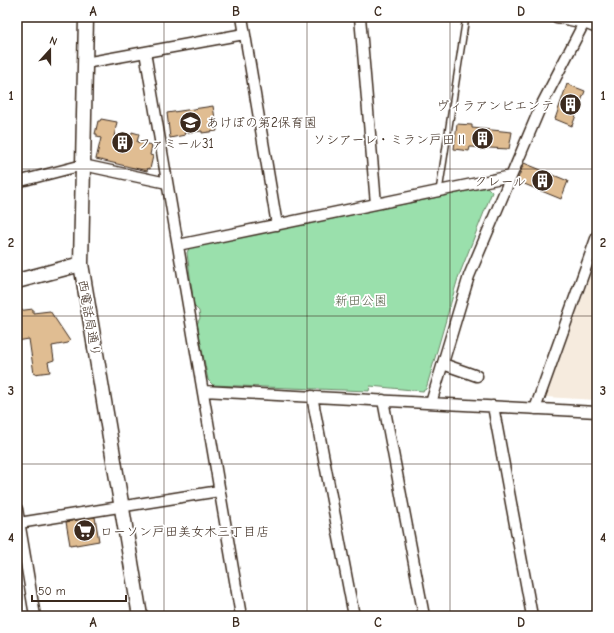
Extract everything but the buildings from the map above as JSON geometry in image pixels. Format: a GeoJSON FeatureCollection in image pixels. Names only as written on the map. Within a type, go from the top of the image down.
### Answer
{"type":"FeatureCollection","features":[{"type":"Feature","properties":{"kind":"street","name":"西電話局通り"},"geometry":{"type":"LineString","coordinates":[[86,17],[81,264],[140,616]]}},
{"type":"Feature","properties":{"kind":"street"},"geometry":{"type":"LineString","coordinates":[[242,17],[276,225]]}},
{"type":"Feature","properties":{"kind":"street"},"geometry":{"type":"LineString","coordinates":[[360,17],[376,204]]}},
{"type":"Feature","properties":{"kind":"street"},"geometry":{"type":"LineString","coordinates":[[556,17],[586,20],[597,28]]}},
{"type":"Feature","properties":{"kind":"street"},"geometry":{"type":"LineString","coordinates":[[431,403],[469,276],[540,108],[586,20]]}},
{"type":"Feature","properties":{"kind":"street"},"geometry":{"type":"LineString","coordinates":[[85,63],[244,34]]}},
{"type":"Feature","properties":{"kind":"street"},"geometry":{"type":"LineString","coordinates":[[145,52],[241,616]]}},
{"type":"Feature","properties":{"kind":"street"},"geometry":{"type":"LineString","coordinates":[[17,182],[83,165],[167,183]]}},
{"type":"Feature","properties":{"kind":"street"},"geometry":{"type":"LineString","coordinates":[[178,245],[511,176]]}},
{"type":"Feature","properties":{"kind":"street"},"geometry":{"type":"LineString","coordinates":[[535,408],[597,236]]}},
{"type":"Feature","properties":{"kind":"street"},"geometry":{"type":"LineString","coordinates":[[17,281],[81,264]]}},
{"type":"Feature","properties":{"kind":"street"},"geometry":{"type":"LineString","coordinates":[[443,364],[477,376]]}},
{"type":"Feature","properties":{"kind":"street"},"geometry":{"type":"LineString","coordinates":[[202,391],[597,412]]}},
{"type":"Feature","properties":{"kind":"street"},"geometry":{"type":"LineString","coordinates":[[312,396],[354,616]]}},
{"type":"Feature","properties":{"kind":"street"},"geometry":{"type":"LineString","coordinates":[[383,400],[424,616]]}},
{"type":"Feature","properties":{"kind":"street"},"geometry":{"type":"LineString","coordinates":[[493,406],[532,616]]}},
{"type":"Feature","properties":{"kind":"street"},"geometry":{"type":"LineString","coordinates":[[19,523],[219,491]]}},
{"type":"Feature","properties":{"kind":"street"},"geometry":{"type":"LineString","coordinates":[[17,509],[35,616]]}},
{"type":"Feature","properties":{"kind":"lane"},"geometry":{"type":"LineString","coordinates":[[439,191],[466,17]]}},
{"type":"Feature","properties":{"kind":"shaded area"},"geometry":{"type":"Polygon","coordinates":[[[597,256],[597,400],[546,397],[597,256]]]}},
{"type":"Feature","properties":{"kind":"green space","name":"新田公園"},"geometry":{"type":"Polygon","coordinates":[[[487,187],[492,192],[458,278],[426,389],[423,391],[370,386],[369,391],[213,385],[208,380],[197,324],[200,318],[199,311],[194,306],[187,253],[189,248],[487,187]]]}},
{"type":"Feature","properties":{"kind":"place","name":"ヴィラアンビエンテ"},"geometry":{"type":"Point","coordinates":[570,105]}},
{"type":"Feature","properties":{"kind":"place","name":"あけぼの第2保育園"},"geometry":{"type":"Point","coordinates":[190,122]}},
{"type":"Feature","properties":{"kind":"place","name":"ソシアーレ・ミラン戸田Ⅱ"},"geometry":{"type":"Point","coordinates":[483,139]}},
{"type":"Feature","properties":{"kind":"place","name":"ファミール31"},"geometry":{"type":"Point","coordinates":[122,143]}},
{"type":"Feature","properties":{"kind":"place","name":"クレール"},"geometry":{"type":"Point","coordinates":[542,181]}},
{"type":"Feature","properties":{"kind":"place","name":"ローソン戸田美女木三丁目店"},"geometry":{"type":"Point","coordinates":[84,531]}}]}
